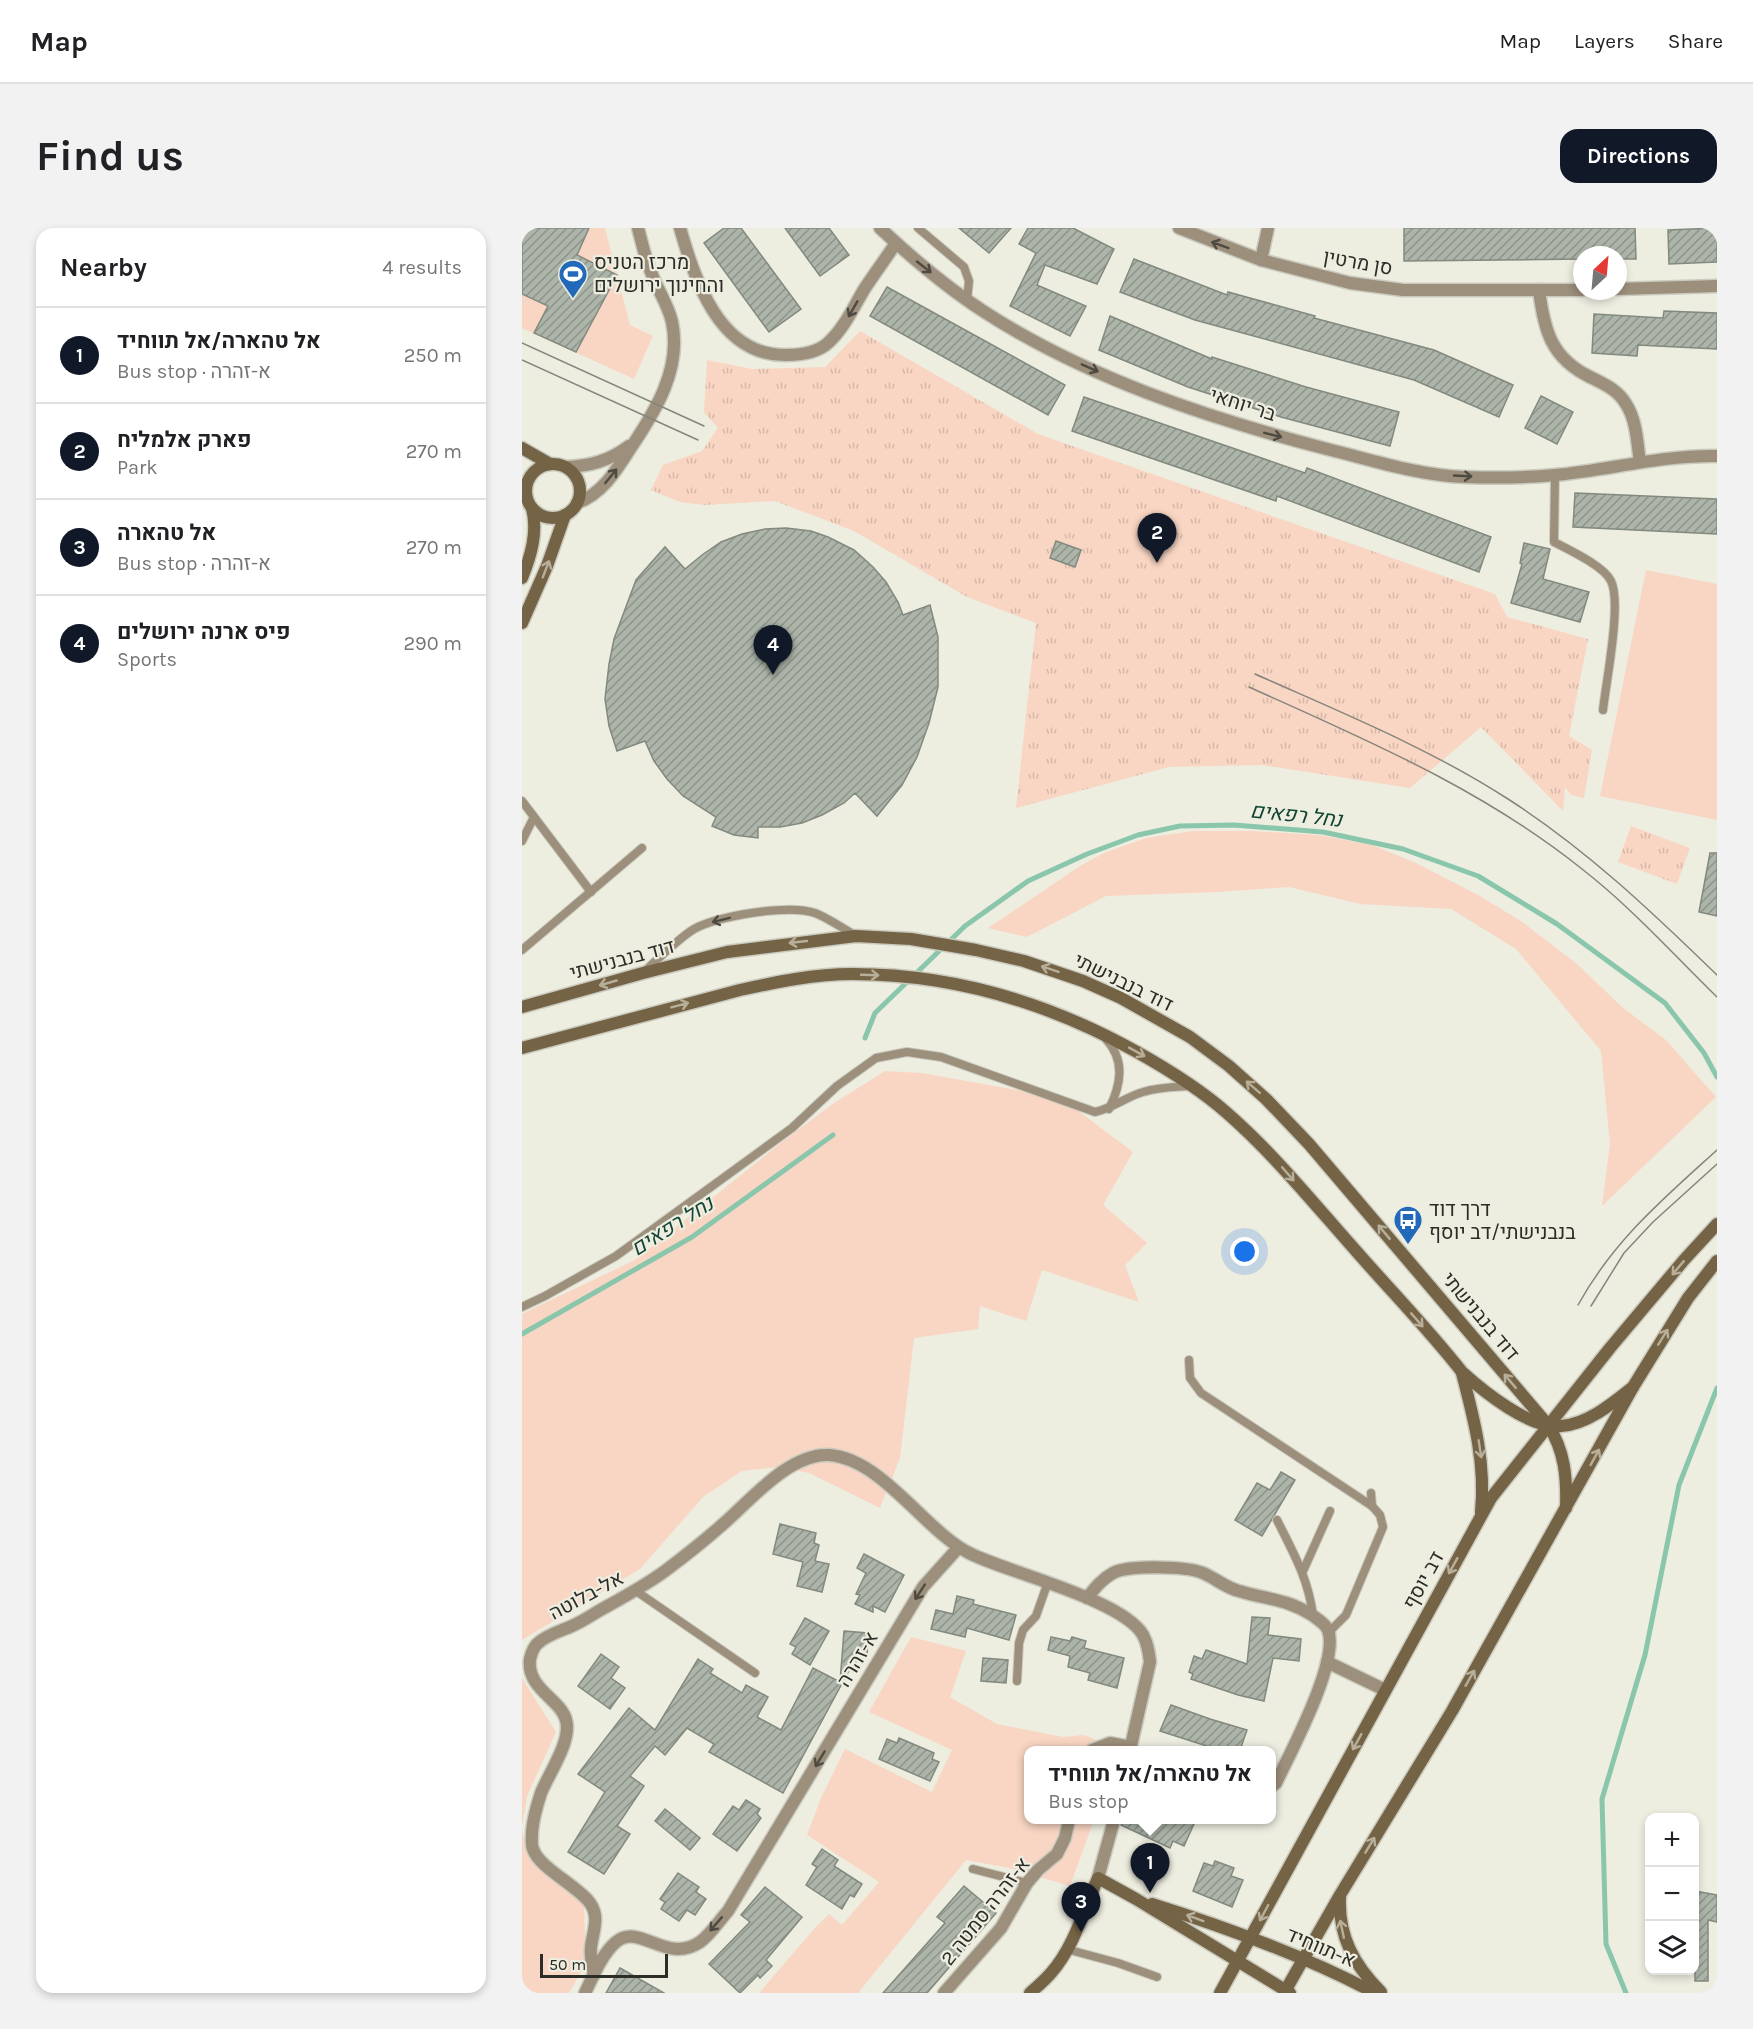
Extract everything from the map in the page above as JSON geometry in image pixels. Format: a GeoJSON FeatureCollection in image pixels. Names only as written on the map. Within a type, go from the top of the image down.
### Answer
{"type":"FeatureCollection","features":[{"type":"Feature","properties":{"kind":"main road"},"geometry":{"type":"LineString","coordinates":[[522,448],[550,464],[566,467],[577,479],[579,487],[577,503],[565,515],[547,566],[522,623]]}},
{"type":"Feature","properties":{"kind":"main road"},"geometry":{"type":"LineString","coordinates":[[522,578],[533,542],[534,516],[524,486],[531,475],[550,464]]}},
{"type":"Feature","properties":{"kind":"main road"},"geometry":{"type":"LineString","coordinates":[[532,508],[537,513],[551,518],[565,515]]}},
{"type":"Feature","properties":{"kind":"main road","name":"דוד בנבנישתי"},"geometry":{"type":"LineString","coordinates":[[522,1007],[643,972],[727,952],[856,936],[911,939],[976,950],[1054,970],[1121,998],[1190,1037],[1229,1066],[1266,1099],[1309,1144],[1548,1425],[1563,1456],[1566,1476],[1566,1508]]}},
{"type":"Feature","properties":{"kind":"main road"},"geometry":{"type":"LineString","coordinates":[[522,1048],[710,996],[812,978],[849,974],[910,977],[1001,994],[1036,1005],[1099,1032],[1165,1068],[1225,1111],[1280,1165],[1462,1372],[1520,1414],[1548,1425],[1568,1425],[1585,1419],[1633,1387]]}},
{"type":"Feature","properties":{"kind":"main road","name":"דב יוסף"},"geometry":{"type":"LineString","coordinates":[[1220,1993],[1481,1514],[1505,1478],[1548,1425],[1684,1260],[1717,1224]]}},
{"type":"Feature","properties":{"kind":"main road"},"geometry":{"type":"LineString","coordinates":[[1030,1993],[1051,1973],[1066,1949],[1098,1878],[1238,1960],[1286,1992],[1340,1895],[1452,1711],[1633,1387],[1688,1298],[1717,1261]]}},
{"type":"Feature","properties":{"kind":"main road"},"geometry":{"type":"LineString","coordinates":[[1462,1372],[1481,1456],[1483,1491],[1481,1514]]}},
{"type":"Feature","properties":{"kind":"main road"},"geometry":{"type":"LineString","coordinates":[[1340,1895],[1341,1924],[1346,1945],[1358,1965],[1382,1993]]}},
{"type":"Feature","properties":{"kind":"main road"},"geometry":{"type":"LineString","coordinates":[[1136,1899],[1250,1939]]}},
{"type":"Feature","properties":{"kind":"main road","name":"א-תווחיד"},"geometry":{"type":"LineString","coordinates":[[1250,1939],[1376,1993]]}},
{"type":"Feature","properties":{"kind":"street"},"geometry":{"type":"LineString","coordinates":[[577,503],[593,495],[613,476],[637,440],[663,393],[674,352],[674,337],[667,307],[651,273],[638,228]]}},
{"type":"Feature","properties":{"kind":"street"},"geometry":{"type":"LineString","coordinates":[[680,228],[696,278],[711,309],[737,337],[763,353],[776,355],[804,354],[818,350],[828,343],[838,332],[896,243]]}},
{"type":"Feature","properties":{"kind":"street","name":"בר יוחאי"},"geometry":{"type":"LineString","coordinates":[[880,228],[967,300],[1016,331],[1084,366],[1170,400],[1263,432],[1430,474],[1498,477],[1555,475],[1687,456],[1717,456]]}},
{"type":"Feature","properties":{"kind":"street","name":"סן מרטין"},"geometry":{"type":"LineString","coordinates":[[1179,228],[1261,260],[1350,283],[1404,290],[1573,290]]}},
{"type":"Feature","properties":{"kind":"street"},"geometry":{"type":"LineString","coordinates":[[1261,260],[1268,228]]}},
{"type":"Feature","properties":{"kind":"street"},"geometry":{"type":"LineString","coordinates":[[1627,289],[1717,286]]}},
{"type":"Feature","properties":{"kind":"street"},"geometry":{"type":"LineString","coordinates":[[1539,290],[1546,331],[1553,346],[1567,363],[1617,391],[1627,405],[1634,423],[1640,462]]}},
{"type":"Feature","properties":{"kind":"street"},"geometry":{"type":"LineString","coordinates":[[566,467],[581,467],[603,462],[637,440]]}},
{"type":"Feature","properties":{"kind":"street","name":"אל-בלוטה"},"geometry":{"type":"LineString","coordinates":[[594,1975],[591,1958],[596,1918],[594,1910],[588,1900],[542,1861],[533,1849],[532,1830],[540,1796],[567,1737],[566,1718],[533,1680],[530,1660],[536,1645],[636,1591],[689,1552],[776,1477],[793,1464],[807,1458],[827,1455],[847,1458],[864,1467],[958,1548]]}},
{"type":"Feature","properties":{"kind":"street"},"geometry":{"type":"LineString","coordinates":[[958,1548],[990,1563],[1048,1582],[1087,1598],[1131,1622],[1143,1633],[1149,1648],[1150,1662],[1132,1746]]}},
{"type":"Feature","properties":{"kind":"street","name":"א-זהרה"},"geometry":{"type":"LineString","coordinates":[[585,1993],[609,1950],[618,1941],[628,1936],[638,1937],[665,1949],[678,1950],[690,1947],[700,1942],[728,1911],[923,1587],[958,1548]]}},
{"type":"Feature","properties":{"kind":"street"},"geometry":{"type":"LineString","coordinates":[[1087,1598],[1101,1582],[1116,1572],[1141,1567],[1170,1568],[1201,1572],[1238,1591],[1296,1605],[1323,1623],[1329,1632],[1328,1662],[1314,1704],[1276,1781]]}},
{"type":"Feature","properties":{"kind":"street"},"geometry":{"type":"LineString","coordinates":[[1328,1662],[1385,1690]]}},
{"type":"Feature","properties":{"kind":"street"},"geometry":{"type":"LineString","coordinates":[[1100,1746],[1110,1743],[1120,1746]]}},
{"type":"Feature","properties":{"kind":"street","name":"א-זהרה סמטה 2"},"geometry":{"type":"LineString","coordinates":[[944,1993],[1001,1928],[1026,1883],[1057,1854],[1069,1824]]}},
{"type":"Feature","properties":{"kind":"street"},"geometry":{"type":"LineString","coordinates":[[1098,1878],[1113,1824]]}},
{"type":"Feature","properties":{"kind":"lane"},"geometry":{"type":"LineString","coordinates":[[918,228],[964,267],[969,281],[967,300]]}},
{"type":"Feature","properties":{"kind":"lane"},"geometry":{"type":"LineString","coordinates":[[1555,475],[1554,542],[1592,563],[1611,580],[1617,602],[1603,710]]}},
{"type":"Feature","properties":{"kind":"lane"},"geometry":{"type":"LineString","coordinates":[[522,802],[591,892]]}},
{"type":"Feature","properties":{"kind":"lane"},"geometry":{"type":"LineString","coordinates":[[522,841],[534,817]]}},
{"type":"Feature","properties":{"kind":"lane"},"geometry":{"type":"LineString","coordinates":[[522,950],[642,848]]}},
{"type":"Feature","properties":{"kind":"lane"},"geometry":{"type":"LineString","coordinates":[[643,972],[692,930],[716,920],[757,913],[780,910],[814,913],[856,936]]}},
{"type":"Feature","properties":{"kind":"lane"},"geometry":{"type":"LineString","coordinates":[[1099,1032],[1110,1043],[1117,1059],[1120,1076],[1118,1089],[1109,1109]]}},
{"type":"Feature","properties":{"kind":"lane"},"geometry":{"type":"LineString","coordinates":[[522,1307],[616,1256],[792,1128],[837,1086],[876,1058],[907,1052],[941,1057],[1095,1112],[1109,1109],[1141,1092],[1191,1086]]}},
{"type":"Feature","properties":{"kind":"lane"},"geometry":{"type":"LineString","coordinates":[[1189,1360],[1190,1378],[1201,1393],[1372,1506],[1380,1515],[1383,1527],[1346,1615],[1329,1632]]}},
{"type":"Feature","properties":{"kind":"lane"},"geometry":{"type":"LineString","coordinates":[[1371,1493],[1372,1506]]}},
{"type":"Feature","properties":{"kind":"lane"},"geometry":{"type":"LineString","coordinates":[[1303,1571],[1330,1511]]}},
{"type":"Feature","properties":{"kind":"lane"},"geometry":{"type":"LineString","coordinates":[[1277,1520],[1303,1571],[1311,1597],[1313,1616]]}},
{"type":"Feature","properties":{"kind":"lane"},"geometry":{"type":"LineString","coordinates":[[1017,1681],[1021,1636],[1023,1630],[1036,1616],[1048,1582]]}},
{"type":"Feature","properties":{"kind":"lane"},"geometry":{"type":"LineString","coordinates":[[636,1591],[755,1673]]}},
{"type":"Feature","properties":{"kind":"lane"},"geometry":{"type":"LineString","coordinates":[[973,1869],[1026,1883]]}},
{"type":"Feature","properties":{"kind":"lane"},"geometry":{"type":"LineString","coordinates":[[1066,1949],[1118,1963],[1157,1977]]}},
{"type":"Feature","properties":{"kind":"green space","name":"מרכז הטניס והחינוך ירושלים"},"geometry":{"type":"Polygon","coordinates":[[[522,228],[605,228],[630,325],[653,336],[634,379],[522,328],[522,228]]]}},
{"type":"Feature","properties":{"kind":"green space"},"geometry":{"type":"Polygon","coordinates":[[[860,331],[1038,434],[1495,594],[1507,617],[1588,639],[1569,736],[1592,750],[1584,798],[1571,795],[1565,787],[1563,811],[1481,727],[1410,788],[1262,765],[1169,767],[1016,808],[1036,623],[967,597],[854,531],[775,501],[704,505],[680,502],[651,490],[663,465],[702,451],[718,428],[704,412],[707,360],[752,369],[825,367],[860,331]]]}},
{"type":"Feature","properties":{"kind":"green space"},"geometry":{"type":"Polygon","coordinates":[[[1646,570],[1717,584],[1717,820],[1600,796],[1646,570]]]}},
{"type":"Feature","properties":{"kind":"green space"},"geometry":{"type":"Polygon","coordinates":[[[1631,826],[1690,848],[1677,884],[1618,862],[1631,826]]]}},
{"type":"Feature","properties":{"kind":"green space"},"geometry":{"type":"Polygon","coordinates":[[[1193,831],[1252,831],[1319,835],[1372,845],[1416,863],[1478,895],[1521,921],[1577,964],[1622,1007],[1666,1040],[1716,1097],[1602,1206],[1610,1144],[1601,1051],[1516,949],[1451,909],[1360,904],[1289,887],[1106,896],[1027,937],[988,928],[1080,866],[1104,853],[1146,838],[1193,831]]]}},
{"type":"Feature","properties":{"kind":"green space"},"geometry":{"type":"Polygon","coordinates":[[[885,1071],[922,1073],[1061,1098],[1133,1152],[1103,1205],[1147,1243],[1125,1265],[1139,1302],[1042,1270],[1026,1321],[980,1306],[978,1329],[914,1338],[900,1458],[880,1508],[809,1473],[778,1467],[742,1471],[703,1497],[640,1569],[522,1640],[522,1314],[635,1260],[831,1105],[885,1071]]]}},
{"type":"Feature","properties":{"kind":"green space"},"geometry":{"type":"Polygon","coordinates":[[[911,1637],[966,1651],[950,1697],[997,1724],[1063,1737],[1084,1735],[1111,1746],[1024,1746],[1024,1824],[1093,1824],[1070,1886],[1009,1868],[966,1860],[858,1993],[759,1993],[829,1914],[842,1925],[879,1882],[807,1835],[821,1798],[845,1749],[932,1792],[952,1750],[869,1712],[911,1637]]]}},
{"type":"Feature","properties":{"kind":"green space"},"geometry":{"type":"Polygon","coordinates":[[[522,1678],[556,1732],[527,1796],[522,1827],[522,1678]]]}},
{"type":"Feature","properties":{"kind":"green space"},"geometry":{"type":"Polygon","coordinates":[[[522,1829],[528,1855],[545,1875],[584,1902],[586,1963],[569,1993],[522,1993],[522,1829]]]}},
{"type":"Feature","properties":{"kind":"building"},"geometry":{"type":"Polygon","coordinates":[[[522,228],[589,228],[577,255],[617,275],[576,352],[534,333],[548,306],[522,294],[522,228]]]}},
{"type":"Feature","properties":{"kind":"building"},"geometry":{"type":"Polygon","coordinates":[[[724,228],[741,228],[801,309],[769,332],[704,243],[724,228]]]}},
{"type":"Feature","properties":{"kind":"building"},"geometry":{"type":"Polygon","coordinates":[[[785,228],[829,228],[849,255],[820,276],[785,228]]]}},
{"type":"Feature","properties":{"kind":"building"},"geometry":{"type":"Polygon","coordinates":[[[959,228],[1011,228],[989,253],[959,228]]]}},
{"type":"Feature","properties":{"kind":"building"},"geometry":{"type":"Polygon","coordinates":[[[1028,228],[1073,228],[1114,249],[1097,284],[1045,265],[1037,285],[1086,306],[1070,336],[1010,306],[1036,253],[1019,244],[1028,228]]]}},
{"type":"Feature","properties":{"kind":"building"},"geometry":{"type":"Polygon","coordinates":[[[1404,228],[1635,228],[1636,259],[1627,259],[1627,246],[1573,246],[1573,259],[1404,261],[1404,228]]]}},
{"type":"Feature","properties":{"kind":"building"},"geometry":{"type":"Polygon","coordinates":[[[1717,228],[1717,262],[1669,264],[1668,230],[1717,228]]]}},
{"type":"Feature","properties":{"kind":"building"},"geometry":{"type":"Polygon","coordinates":[[[1134,259],[1227,295],[1228,292],[1434,350],[1513,385],[1499,417],[1414,380],[1195,320],[1120,292],[1134,259]]]}},
{"type":"Feature","properties":{"kind":"building"},"geometry":{"type":"Polygon","coordinates":[[[887,287],[1065,385],[1048,415],[870,316],[887,287]]]}},
{"type":"Feature","properties":{"kind":"building"},"geometry":{"type":"Polygon","coordinates":[[[1664,311],[1717,313],[1717,349],[1638,345],[1637,356],[1592,353],[1594,314],[1663,318],[1664,311]]]}},
{"type":"Feature","properties":{"kind":"building"},"geometry":{"type":"Polygon","coordinates":[[[1110,316],[1212,359],[1212,357],[1306,387],[1399,412],[1390,446],[1281,417],[1188,387],[1099,350],[1110,316]]]}},
{"type":"Feature","properties":{"kind":"building"},"geometry":{"type":"Polygon","coordinates":[[[1541,396],[1573,412],[1557,444],[1525,428],[1541,396]]]}},
{"type":"Feature","properties":{"kind":"building"},"geometry":{"type":"Polygon","coordinates":[[[1084,397],[1305,473],[1307,468],[1491,537],[1479,572],[1277,496],[1276,501],[1072,431],[1084,397]]]}},
{"type":"Feature","properties":{"kind":"building"},"geometry":{"type":"Polygon","coordinates":[[[1575,493],[1717,499],[1717,534],[1573,527],[1575,493]]]}},
{"type":"Feature","properties":{"kind":"building"},"geometry":{"type":"Polygon","coordinates":[[[786,528],[811,531],[854,550],[886,582],[903,615],[930,605],[938,637],[938,687],[917,757],[902,785],[877,816],[855,793],[844,803],[802,823],[780,827],[758,827],[758,838],[734,835],[712,826],[716,817],[683,796],[654,761],[645,741],[617,751],[609,726],[605,699],[609,664],[614,639],[636,580],[665,547],[685,569],[721,542],[765,529],[786,528]]]}},
{"type":"Feature","properties":{"kind":"building"},"geometry":{"type":"Polygon","coordinates":[[[1056,541],[1081,550],[1075,567],[1050,558],[1056,541]]]}},
{"type":"Feature","properties":{"kind":"building"},"geometry":{"type":"Polygon","coordinates":[[[1524,543],[1550,549],[1543,579],[1589,592],[1580,622],[1511,603],[1522,564],[1520,563],[1524,543]]]}},
{"type":"Feature","properties":{"kind":"building"},"geometry":{"type":"Polygon","coordinates":[[[1710,853],[1717,853],[1717,916],[1699,912],[1710,853]]]}},
{"type":"Feature","properties":{"kind":"building"},"geometry":{"type":"Polygon","coordinates":[[[1281,1472],[1295,1480],[1262,1536],[1235,1520],[1257,1483],[1270,1490],[1281,1472]]]}},
{"type":"Feature","properties":{"kind":"building"},"geometry":{"type":"Polygon","coordinates":[[[780,1524],[816,1533],[814,1543],[819,1545],[815,1561],[829,1564],[822,1592],[797,1586],[803,1562],[773,1554],[780,1524]]]}},
{"type":"Feature","properties":{"kind":"building"},"geometry":{"type":"Polygon","coordinates":[[[864,1554],[904,1575],[885,1612],[873,1606],[873,1612],[855,1604],[860,1595],[856,1594],[866,1573],[857,1568],[864,1554]]]}},
{"type":"Feature","properties":{"kind":"building"},"geometry":{"type":"Polygon","coordinates":[[[957,1596],[974,1600],[973,1604],[1016,1615],[1009,1640],[967,1628],[965,1637],[931,1629],[936,1610],[953,1614],[957,1596]]]}},
{"type":"Feature","properties":{"kind":"building"},"geometry":{"type":"Polygon","coordinates":[[[1252,1617],[1270,1618],[1268,1635],[1301,1639],[1299,1661],[1273,1658],[1264,1701],[1191,1679],[1193,1674],[1189,1672],[1194,1656],[1202,1659],[1206,1650],[1247,1664],[1252,1617]]]}},
{"type":"Feature","properties":{"kind":"building"},"geometry":{"type":"Polygon","coordinates":[[[805,1618],[829,1631],[810,1665],[792,1654],[796,1647],[790,1644],[805,1618]]]}},
{"type":"Feature","properties":{"kind":"building"},"geometry":{"type":"Polygon","coordinates":[[[844,1631],[868,1633],[867,1658],[856,1657],[856,1666],[852,1665],[783,1793],[709,1752],[714,1744],[687,1728],[665,1755],[655,1746],[630,1776],[644,1786],[617,1826],[630,1834],[604,1874],[568,1852],[605,1792],[578,1774],[629,1708],[655,1730],[698,1659],[713,1669],[710,1673],[742,1693],[746,1685],[768,1697],[757,1717],[781,1730],[813,1668],[840,1682],[844,1631]]]}},
{"type":"Feature","properties":{"kind":"building"},"geometry":{"type":"Polygon","coordinates":[[[1051,1637],[1070,1641],[1072,1637],[1086,1641],[1084,1648],[1124,1658],[1117,1688],[1088,1680],[1090,1673],[1068,1667],[1070,1656],[1048,1650],[1051,1637]]]}},
{"type":"Feature","properties":{"kind":"building"},"geometry":{"type":"Polygon","coordinates":[[[601,1654],[619,1667],[611,1678],[625,1688],[610,1709],[578,1686],[601,1654]]]}},
{"type":"Feature","properties":{"kind":"building"},"geometry":{"type":"Polygon","coordinates":[[[983,1658],[1008,1660],[1006,1683],[981,1681],[983,1658]]]}},
{"type":"Feature","properties":{"kind":"building"},"geometry":{"type":"Polygon","coordinates":[[[1171,1705],[1247,1730],[1241,1746],[1207,1746],[1160,1731],[1171,1705]]]}},
{"type":"Feature","properties":{"kind":"building"},"geometry":{"type":"Polygon","coordinates":[[[899,1738],[934,1753],[932,1759],[939,1762],[930,1781],[879,1759],[887,1739],[897,1743],[899,1738]]]}},
{"type":"Feature","properties":{"kind":"building"},"geometry":{"type":"Polygon","coordinates":[[[746,1800],[760,1809],[757,1814],[761,1818],[737,1851],[713,1834],[733,1806],[739,1810],[746,1800]]]}},
{"type":"Feature","properties":{"kind":"building"},"geometry":{"type":"Polygon","coordinates":[[[665,1809],[700,1838],[690,1850],[655,1821],[665,1809]]]}},
{"type":"Feature","properties":{"kind":"building"},"geometry":{"type":"Polygon","coordinates":[[[1194,1824],[1184,1846],[1173,1841],[1170,1848],[1121,1825],[1194,1824]]]}},
{"type":"Feature","properties":{"kind":"building"},"geometry":{"type":"Polygon","coordinates":[[[822,1849],[838,1860],[834,1866],[862,1884],[854,1897],[850,1895],[842,1909],[806,1885],[817,1867],[812,1864],[822,1849]]]}},
{"type":"Feature","properties":{"kind":"building"},"geometry":{"type":"Polygon","coordinates":[[[1215,1861],[1234,1868],[1231,1876],[1243,1880],[1232,1907],[1193,1891],[1204,1863],[1213,1866],[1215,1861]]]}},
{"type":"Feature","properties":{"kind":"building"},"geometry":{"type":"Polygon","coordinates":[[[678,1873],[699,1887],[696,1892],[706,1899],[695,1915],[687,1910],[679,1921],[661,1909],[665,1902],[660,1899],[678,1873]]]}},
{"type":"Feature","properties":{"kind":"building"},"geometry":{"type":"Polygon","coordinates":[[[964,1886],[996,1913],[927,1993],[883,1993],[945,1923],[937,1917],[964,1886]]]}},
{"type":"Feature","properties":{"kind":"building"},"geometry":{"type":"Polygon","coordinates":[[[765,1887],[802,1917],[766,1960],[772,1966],[760,1978],[758,1975],[740,1993],[709,1964],[750,1922],[741,1915],[765,1887]]]}},
{"type":"Feature","properties":{"kind":"building"},"geometry":{"type":"Polygon","coordinates":[[[1699,1892],[1717,1895],[1717,1922],[1708,1920],[1708,1981],[1695,1981],[1695,1975],[1699,1975],[1699,1892]]]}},
{"type":"Feature","properties":{"kind":"building"},"geometry":{"type":"Polygon","coordinates":[[[620,1968],[664,1993],[606,1993],[620,1968]]]}},
{"type":"Feature","properties":{"kind":"waterway","name":"נחל רפאים"},"geometry":{"type":"LineString","coordinates":[[865,1038],[875,1013],[965,926],[1028,881],[1087,854],[1138,835],[1180,826],[1234,825],[1323,832],[1403,849],[1478,876],[1557,924],[1665,1003],[1704,1053],[1717,1077]]}},
{"type":"Feature","properties":{"kind":"waterway","name":"נחל רפאים"},"geometry":{"type":"LineString","coordinates":[[522,1334],[692,1237],[833,1135]]}},
{"type":"Feature","properties":{"kind":"waterway"},"geometry":{"type":"LineString","coordinates":[[1626,1993],[1606,1944],[1602,1799],[1645,1655],[1679,1485],[1717,1388]]}},
{"type":"Feature","properties":{"kind":"tram line"},"geometry":{"type":"LineString","coordinates":[[522,343],[704,426]]}},
{"type":"Feature","properties":{"kind":"tram line"},"geometry":{"type":"LineString","coordinates":[[522,360],[698,440]]}},
{"type":"Feature","properties":{"kind":"tram line"},"geometry":{"type":"LineString","coordinates":[[1255,674],[1416,747],[1508,799],[1537,818],[1591,860],[1642,904],[1717,975]]}},
{"type":"Feature","properties":{"kind":"tram line"},"geometry":{"type":"LineString","coordinates":[[1249,687],[1422,768],[1504,814],[1582,869],[1618,899],[1717,997]]}},
{"type":"Feature","properties":{"kind":"tram line"},"geometry":{"type":"LineString","coordinates":[[1578,1305],[1607,1260],[1624,1240],[1659,1203],[1717,1150]]}},
{"type":"Feature","properties":{"kind":"tram line"},"geometry":{"type":"LineString","coordinates":[[1591,1306],[1624,1253],[1653,1222],[1717,1164]]}},
{"type":"Feature","properties":{"kind":"place","name":"מרכז הטניס והחינוך ירושלים"},"geometry":{"type":"Point","coordinates":[573,300]}},
{"type":"Feature","properties":{"kind":"place","name":"פארק אלמליח"},"geometry":{"type":"Point","coordinates":[1157,563]}},
{"type":"Feature","properties":{"kind":"place","name":"פיס ארנה ירושלים"},"geometry":{"type":"Point","coordinates":[773,675]}},
{"type":"Feature","properties":{"kind":"place","name":"דרך דוד בנבנישתי/דב יוסף"},"geometry":{"type":"Point","coordinates":[1408,1246]}},
{"type":"Feature","properties":{"kind":"place","name":"אל טהארה/אל תווחיד"},"geometry":{"type":"Point","coordinates":[1150,1893]}},
{"type":"Feature","properties":{"kind":"place","name":"אל טהארה"},"geometry":{"type":"Point","coordinates":[1081,1932]}}]}
